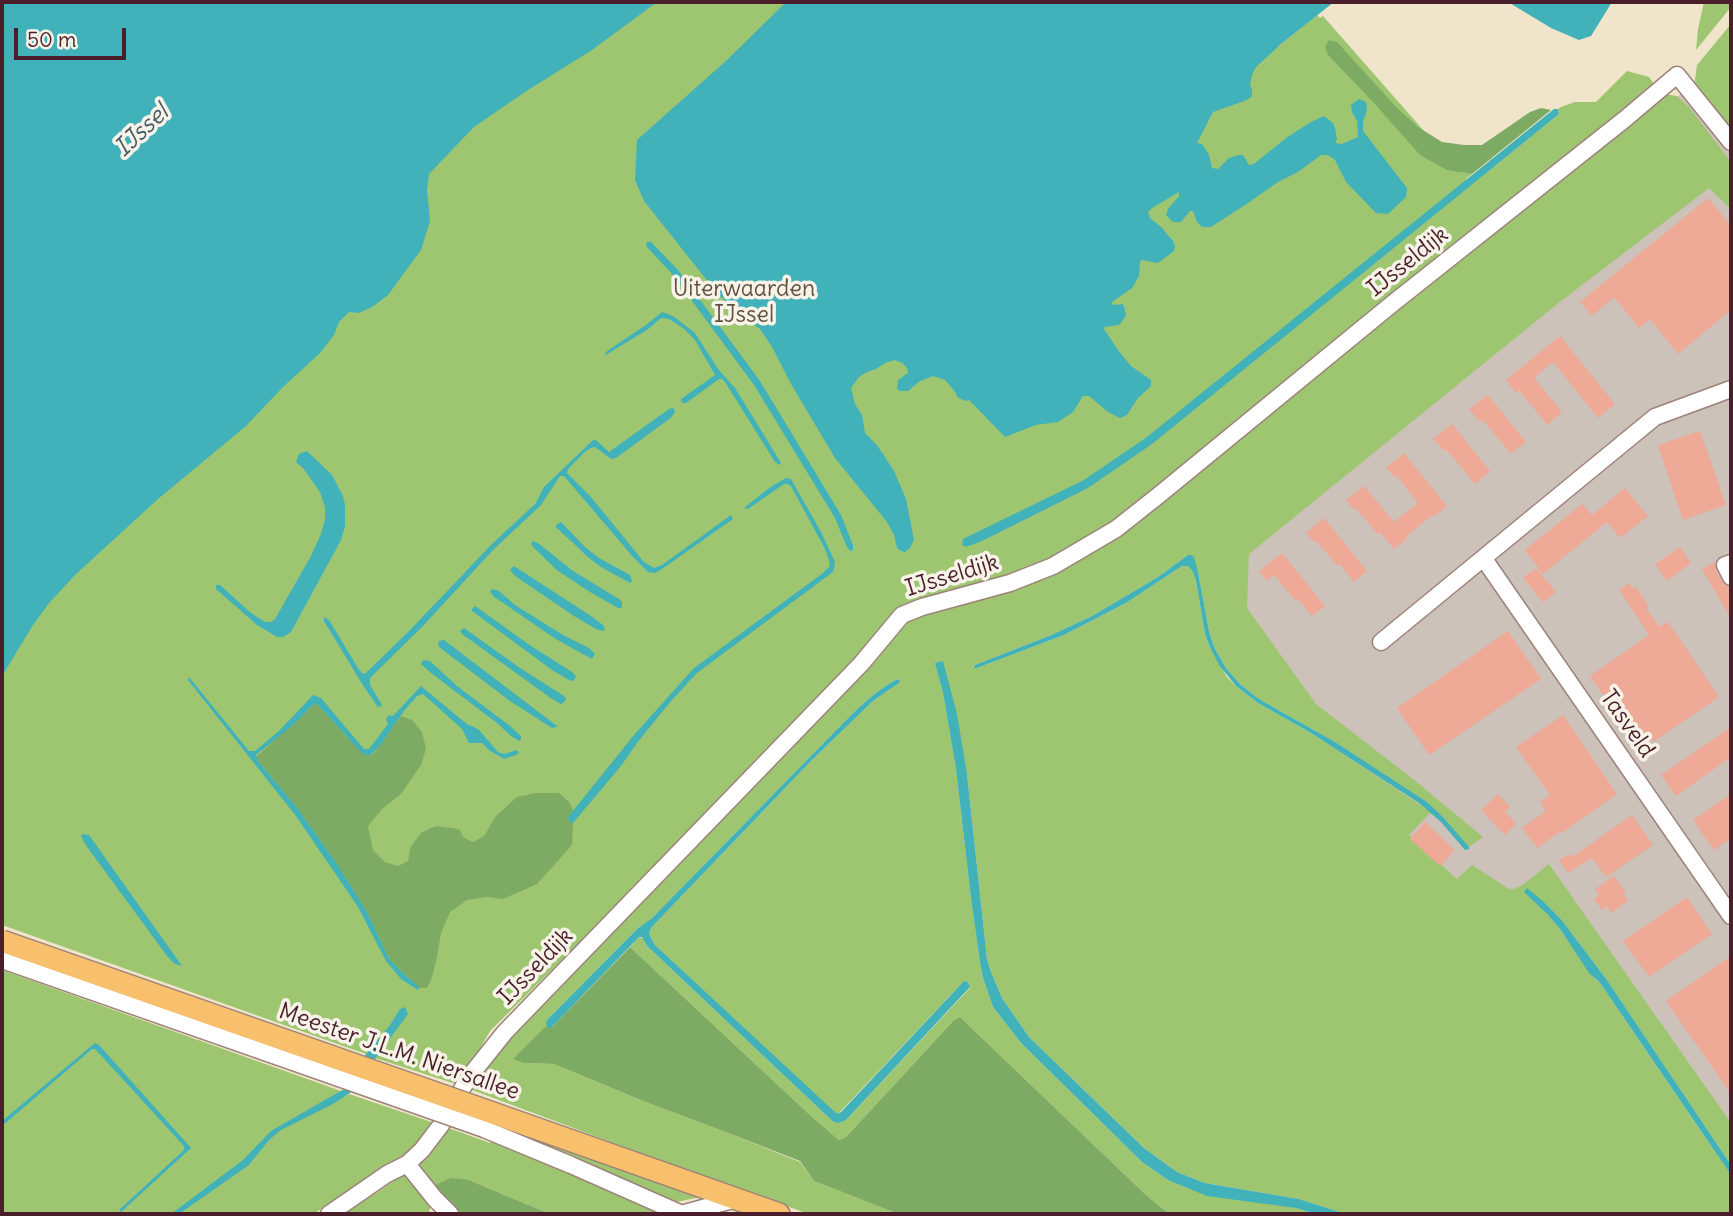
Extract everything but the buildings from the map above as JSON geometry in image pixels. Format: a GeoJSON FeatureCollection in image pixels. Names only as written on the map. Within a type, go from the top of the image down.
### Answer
{"type":"FeatureCollection","features":[{"type":"Feature","properties":{"kind":"main road","name":"Meester J.L.M. Niersallee"},"geometry":{"type":"LineString","coordinates":[[2,941],[487,1120],[779,1214]]}},
{"type":"Feature","properties":{"kind":"street","name":"IJsseldijk"},"geometry":{"type":"LineString","coordinates":[[329,1214],[387,1174],[407,1164],[432,1139],[469,1077],[505,1032],[861,664],[902,615],[1010,583],[1053,566],[1116,529],[1677,75],[1731,142]]}},
{"type":"Feature","properties":{"kind":"street"},"geometry":{"type":"LineString","coordinates":[[1381,642],[1656,417],[1731,389]]}},
{"type":"Feature","properties":{"kind":"street","name":"Tasveld"},"geometry":{"type":"LineString","coordinates":[[1484,559],[1731,916]]}},
{"type":"Feature","properties":{"kind":"street"},"geometry":{"type":"LineString","coordinates":[[1731,563],[1725,565],[1731,577]]}},
{"type":"Feature","properties":{"kind":"street","name":"Meester J.L.M. Niersallee"},"geometry":{"type":"LineString","coordinates":[[2,960],[487,1120],[571,1165],[681,1214]]}},
{"type":"Feature","properties":{"kind":"street"},"geometry":{"type":"LineString","coordinates":[[407,1164],[450,1214]]}},
{"type":"Feature","properties":{"kind":"street"},"geometry":{"type":"LineString","coordinates":[[681,1214],[736,1199]]}},
{"type":"Feature","properties":{"kind":"shaded area"},"geometry":{"type":"Polygon","coordinates":[[[1731,46],[1731,1144],[1555,896],[1444,885],[1220,616],[1214,538],[1731,46]]]}},
{"type":"Feature","properties":{"kind":"green space","name":"Uiterwaarden IJssel"},"geometry":{"type":"Polygon","coordinates":[[[539,2],[1230,2],[1276,48],[1317,15],[1320,18],[1323,16],[1460,172],[1472,174],[1466,179],[1471,185],[1559,114],[1558,109],[1561,107],[1575,102],[1596,102],[1627,71],[1649,77],[1653,83],[1652,92],[1110,525],[1036,567],[964,591],[881,633],[704,819],[490,1031],[459,1085],[375,1058],[377,1055],[366,1054],[2,925],[2,592],[539,2]]]}},
{"type":"Feature","properties":{"kind":"green space"},"geometry":{"type":"Polygon","coordinates":[[[1704,2],[1731,2],[1731,7],[1696,50],[1698,29],[1704,2]]]}},
{"type":"Feature","properties":{"kind":"green space"},"geometry":{"type":"Polygon","coordinates":[[[1731,24],[1731,126],[1722,122],[1702,96],[1695,80],[1697,65],[1731,24]]]}},
{"type":"Feature","properties":{"kind":"green space"},"geometry":{"type":"Polygon","coordinates":[[[1329,40],[1337,42],[1418,127],[1442,142],[1482,145],[1530,112],[1541,108],[1551,110],[1472,174],[1447,170],[1420,155],[1328,55],[1325,47],[1329,40]]]}},
{"type":"Feature","properties":{"kind":"green space"},"geometry":{"type":"Polygon","coordinates":[[[1665,94],[1677,96],[1689,107],[1731,162],[1731,207],[1709,188],[1556,305],[1249,554],[1247,608],[1316,704],[1483,837],[1469,847],[1427,802],[1335,742],[1259,699],[1240,684],[1226,668],[1214,647],[1198,572],[1191,555],[1092,616],[973,666],[977,668],[1064,635],[1126,603],[1182,566],[1188,566],[1196,581],[1205,634],[1227,677],[1258,703],[1311,733],[1431,812],[1409,835],[1457,879],[1472,865],[1511,890],[1521,886],[1549,864],[1731,1123],[1731,1165],[1607,980],[1561,919],[1544,902],[1546,913],[1600,983],[1731,1175],[1731,1214],[1346,1214],[1299,1199],[1205,1183],[1177,1172],[1144,1148],[1029,1037],[1002,998],[987,959],[967,774],[935,664],[943,693],[956,769],[980,963],[993,1007],[1021,1043],[1142,1162],[1168,1180],[1315,1214],[1169,1214],[960,1017],[954,1020],[846,1137],[839,1140],[630,947],[639,937],[643,938],[647,946],[827,1116],[839,1123],[846,1120],[970,988],[968,982],[964,981],[838,1114],[835,1114],[655,945],[649,934],[651,928],[811,761],[873,701],[899,683],[898,679],[873,695],[853,713],[652,918],[637,929],[547,1020],[547,1025],[514,1059],[523,1063],[554,1064],[800,1162],[814,1181],[898,1214],[809,1214],[467,1088],[485,1061],[900,622],[1046,574],[1665,94]]]}},
{"type":"Feature","properties":{"kind":"green space"},"geometry":{"type":"Polygon","coordinates":[[[315,704],[367,756],[374,753],[401,716],[412,720],[422,732],[426,749],[421,765],[401,794],[382,809],[368,826],[373,850],[385,862],[398,866],[408,861],[411,846],[422,832],[436,826],[459,829],[464,838],[473,842],[484,836],[496,816],[517,797],[536,793],[559,793],[570,803],[573,811],[568,817],[573,823],[572,845],[537,884],[503,899],[487,897],[467,900],[450,912],[441,933],[436,962],[427,988],[419,988],[389,959],[367,912],[337,864],[298,809],[256,757],[315,704]]]}},
{"type":"Feature","properties":{"kind":"green space"},"geometry":{"type":"Polygon","coordinates":[[[630,947],[839,1140],[846,1137],[954,1020],[960,1017],[1169,1214],[898,1214],[814,1181],[800,1161],[554,1064],[523,1063],[513,1059],[547,1025],[552,1027],[630,947]]]}},
{"type":"Feature","properties":{"kind":"green space"},"geometry":{"type":"Polygon","coordinates":[[[2,970],[341,1091],[339,1092],[346,1096],[349,1094],[437,1124],[419,1148],[314,1214],[2,1214],[2,970]]]}},
{"type":"Feature","properties":{"kind":"green space"},"geometry":{"type":"Polygon","coordinates":[[[486,1121],[701,1197],[671,1203],[664,1201],[486,1121]]]}},
{"type":"Feature","properties":{"kind":"green space"},"geometry":{"type":"Polygon","coordinates":[[[446,1127],[490,1143],[493,1140],[667,1214],[550,1214],[469,1180],[431,1187],[420,1171],[419,1162],[446,1127]]]}},
{"type":"Feature","properties":{"kind":"green space"},"geometry":{"type":"Polygon","coordinates":[[[403,1174],[431,1201],[429,1214],[343,1214],[381,1190],[403,1174]]]}},
{"type":"Feature","properties":{"kind":"green space"},"geometry":{"type":"Polygon","coordinates":[[[451,1178],[469,1180],[550,1214],[457,1214],[431,1187],[451,1178]]]}},
{"type":"Feature","properties":{"kind":"water","name":"IJssel"},"geometry":{"type":"Polygon","coordinates":[[[2,2],[657,2],[592,50],[474,127],[429,174],[427,190],[430,221],[421,250],[388,295],[359,313],[349,312],[339,322],[334,335],[320,353],[246,426],[158,499],[75,575],[33,625],[2,676],[2,2]]]}},
{"type":"Feature","properties":{"kind":"water"},"geometry":{"type":"Polygon","coordinates":[[[786,2],[1334,2],[1256,67],[1250,85],[1252,96],[1213,112],[1197,143],[1202,144],[1209,155],[1212,168],[1218,169],[1229,158],[1238,155],[1243,155],[1249,165],[1254,164],[1286,138],[1324,116],[1333,123],[1337,139],[1335,143],[1342,144],[1358,137],[1357,121],[1351,105],[1359,99],[1366,102],[1367,110],[1363,131],[1407,188],[1406,197],[1388,214],[1376,213],[1346,182],[1335,160],[1328,155],[1321,155],[1211,227],[1202,227],[1193,211],[1181,222],[1173,222],[1166,215],[1179,192],[1152,208],[1148,212],[1150,218],[1173,241],[1174,251],[1158,263],[1142,260],[1140,262],[1139,276],[1132,288],[1112,302],[1113,305],[1124,306],[1126,316],[1119,325],[1104,329],[1131,366],[1151,380],[1151,386],[1138,398],[1127,415],[1120,418],[1089,396],[1083,396],[1073,412],[1058,422],[1036,425],[1005,437],[969,400],[957,397],[945,380],[933,376],[920,381],[908,391],[900,391],[897,389],[898,380],[908,373],[902,363],[895,360],[859,377],[851,388],[855,404],[862,415],[865,433],[877,445],[894,471],[906,499],[914,540],[910,548],[905,552],[901,551],[897,548],[887,522],[835,458],[760,329],[740,315],[717,293],[644,201],[635,180],[637,140],[727,60],[786,2]]]}},
{"type":"Feature","properties":{"kind":"water"},"geometry":{"type":"Polygon","coordinates":[[[1508,2],[1612,2],[1591,36],[1579,40],[1551,28],[1508,2]]]}},
{"type":"Feature","properties":{"kind":"water"},"geometry":{"type":"Polygon","coordinates":[[[1554,109],[1558,109],[1559,114],[1152,444],[1088,488],[982,541],[966,547],[962,545],[963,539],[1084,480],[1147,437],[1554,109]]]}},
{"type":"Feature","properties":{"kind":"water"},"geometry":{"type":"Polygon","coordinates":[[[647,242],[651,242],[678,270],[760,381],[841,515],[853,550],[850,551],[847,547],[835,518],[754,385],[673,275],[646,246],[647,242]]]}},
{"type":"Feature","properties":{"kind":"water"},"geometry":{"type":"Polygon","coordinates":[[[662,312],[673,316],[695,333],[718,369],[735,388],[780,465],[775,462],[722,379],[682,403],[681,399],[715,375],[695,340],[669,319],[661,318],[647,330],[604,356],[607,351],[662,312]]]}},
{"type":"Feature","properties":{"kind":"water"},"geometry":{"type":"Polygon","coordinates":[[[673,408],[675,411],[672,417],[616,458],[611,459],[595,447],[591,448],[567,473],[590,496],[644,562],[654,568],[731,515],[733,519],[662,569],[655,573],[648,572],[564,476],[560,476],[541,505],[494,549],[423,626],[370,678],[370,685],[382,706],[378,707],[324,617],[329,620],[358,668],[363,674],[366,673],[491,545],[536,503],[544,487],[593,440],[609,452],[673,408]]]}},
{"type":"Feature","properties":{"kind":"water"},"geometry":{"type":"Polygon","coordinates":[[[307,451],[332,475],[343,496],[345,526],[341,540],[291,632],[277,637],[257,625],[216,589],[216,585],[220,585],[265,622],[275,619],[311,556],[325,519],[325,507],[320,492],[296,462],[299,454],[307,451]]]}},
{"type":"Feature","properties":{"kind":"water"},"geometry":{"type":"Polygon","coordinates":[[[786,478],[791,479],[821,532],[835,562],[833,572],[697,673],[671,701],[573,823],[570,822],[568,817],[634,735],[694,668],[830,566],[824,547],[791,486],[784,484],[748,509],[744,508],[786,478]]]}},
{"type":"Feature","properties":{"kind":"water"},"geometry":{"type":"Polygon","coordinates":[[[561,522],[585,547],[630,575],[632,581],[630,583],[589,558],[556,527],[561,522]]]}},
{"type":"Feature","properties":{"kind":"water"},"geometry":{"type":"Polygon","coordinates":[[[532,541],[573,571],[619,599],[622,608],[590,592],[558,571],[533,547],[532,541]]]}},
{"type":"Feature","properties":{"kind":"water"},"geometry":{"type":"Polygon","coordinates":[[[1188,555],[1194,557],[1214,647],[1226,668],[1240,684],[1259,699],[1335,742],[1427,802],[1469,849],[1465,850],[1441,822],[1419,803],[1311,733],[1258,703],[1236,686],[1219,665],[1209,645],[1196,581],[1188,566],[1182,566],[1126,603],[1064,635],[973,668],[1092,616],[1158,577],[1188,555]]]}},
{"type":"Feature","properties":{"kind":"water"},"geometry":{"type":"Polygon","coordinates":[[[514,566],[591,616],[603,625],[604,631],[574,616],[515,576],[510,570],[514,566]]]}},
{"type":"Feature","properties":{"kind":"water"},"geometry":{"type":"Polygon","coordinates":[[[490,591],[499,591],[515,605],[563,635],[589,648],[595,654],[592,659],[554,638],[493,596],[490,591]]]}},
{"type":"Feature","properties":{"kind":"water"},"geometry":{"type":"Polygon","coordinates":[[[475,606],[572,672],[576,676],[574,680],[571,681],[552,670],[472,611],[475,606]]]}},
{"type":"Feature","properties":{"kind":"water"},"geometry":{"type":"Polygon","coordinates":[[[464,628],[564,696],[564,702],[561,704],[552,699],[462,634],[460,631],[464,628]]]}},
{"type":"Feature","properties":{"kind":"water"},"geometry":{"type":"Polygon","coordinates":[[[444,640],[557,727],[552,728],[510,701],[439,647],[439,641],[444,640]]]}},
{"type":"Feature","properties":{"kind":"water"},"geometry":{"type":"Polygon","coordinates":[[[423,660],[430,661],[457,686],[510,726],[521,739],[519,741],[511,736],[431,673],[421,664],[423,660]]]}},
{"type":"Feature","properties":{"kind":"water"},"geometry":{"type":"Polygon","coordinates":[[[943,661],[957,714],[967,774],[987,959],[1002,998],[1029,1037],[1144,1148],[1177,1172],[1205,1183],[1299,1199],[1346,1214],[1315,1214],[1296,1208],[1207,1196],[1168,1180],[1142,1162],[1021,1043],[993,1007],[980,963],[956,769],[935,663],[943,661]]]}},
{"type":"Feature","properties":{"kind":"water"},"geometry":{"type":"Polygon","coordinates":[[[189,677],[249,751],[255,751],[279,731],[313,695],[321,698],[364,749],[369,749],[388,724],[386,719],[389,715],[393,716],[421,686],[468,725],[479,730],[498,752],[504,754],[517,750],[519,753],[504,759],[482,743],[469,743],[462,729],[423,694],[417,696],[370,755],[362,753],[317,704],[256,755],[337,864],[367,912],[389,959],[418,986],[418,990],[401,979],[386,961],[358,907],[296,816],[188,680],[189,677]]]}},
{"type":"Feature","properties":{"kind":"water"},"geometry":{"type":"Polygon","coordinates":[[[898,679],[899,683],[873,701],[811,761],[651,928],[649,934],[655,945],[837,1114],[964,981],[968,982],[970,987],[846,1120],[834,1122],[827,1116],[647,946],[642,937],[639,937],[551,1028],[548,1027],[547,1020],[637,929],[652,918],[853,713],[873,695],[898,679]]]}},
{"type":"Feature","properties":{"kind":"water"},"geometry":{"type":"Polygon","coordinates":[[[89,835],[182,966],[175,964],[167,956],[85,844],[81,836],[89,835]]]}},
{"type":"Feature","properties":{"kind":"water"},"geometry":{"type":"Polygon","coordinates":[[[1527,888],[1561,919],[1607,980],[1731,1165],[1731,1175],[1600,983],[1589,973],[1560,929],[1524,892],[1527,888]]]}},
{"type":"Feature","properties":{"kind":"water"},"geometry":{"type":"Polygon","coordinates":[[[405,1007],[408,1014],[350,1093],[281,1130],[269,1140],[249,1165],[179,1214],[171,1214],[243,1160],[271,1131],[344,1089],[366,1054],[400,1009],[405,1007]]]}},
{"type":"Feature","properties":{"kind":"water"},"geometry":{"type":"Polygon","coordinates":[[[95,1043],[191,1148],[121,1212],[119,1210],[184,1150],[184,1146],[95,1049],[2,1126],[2,1121],[95,1043]]]}}]}
